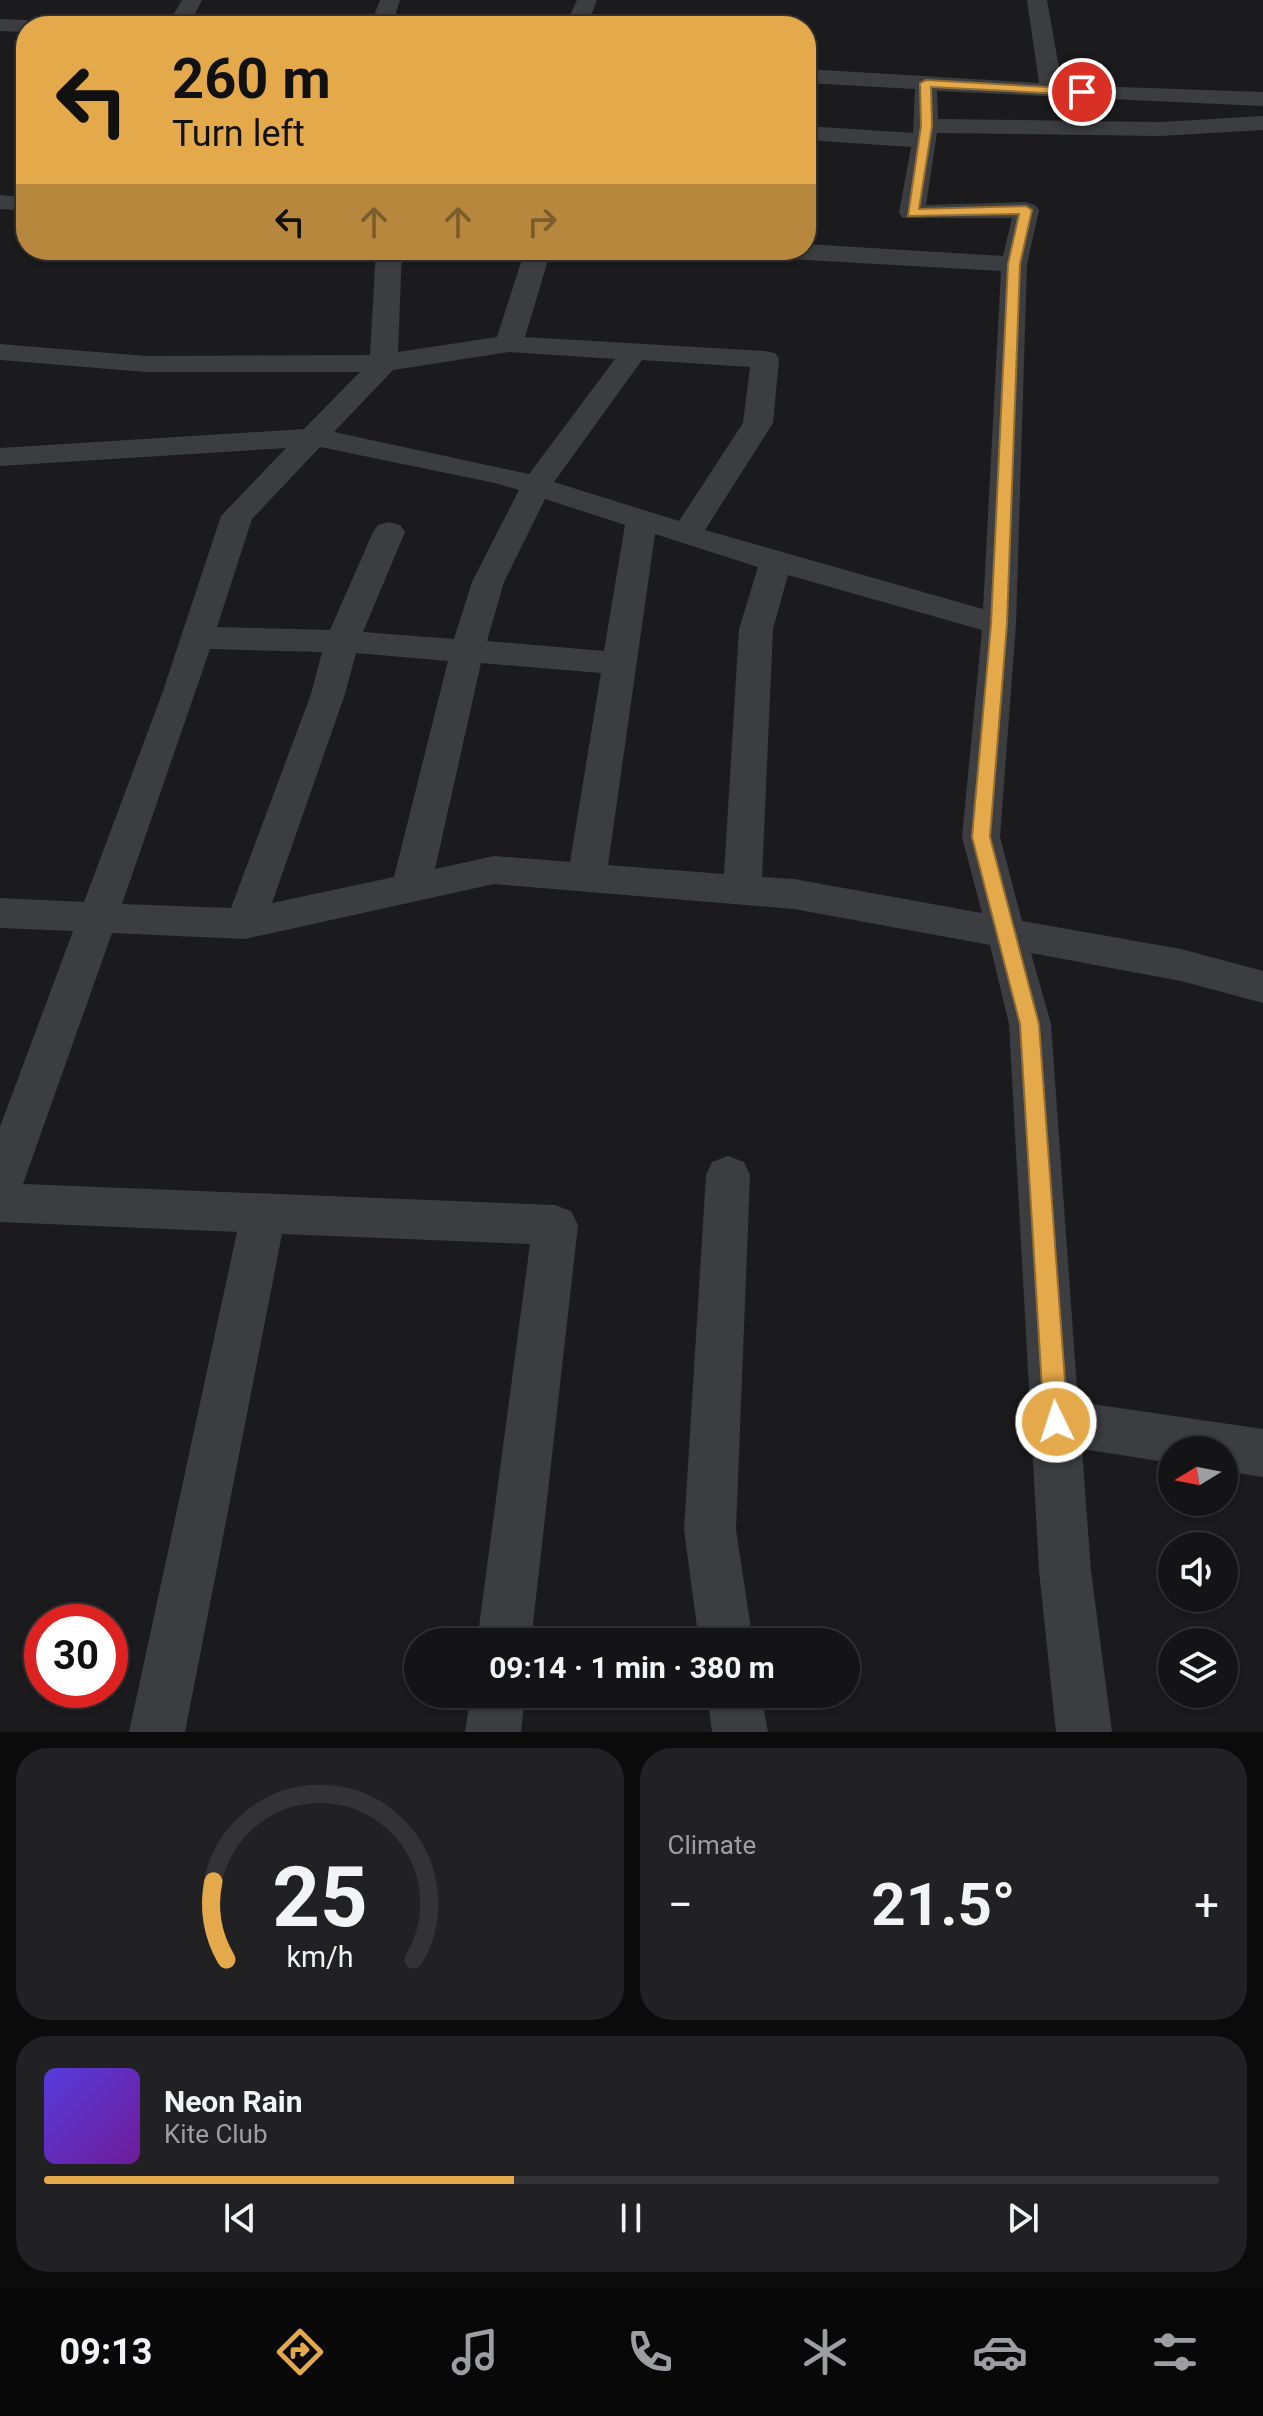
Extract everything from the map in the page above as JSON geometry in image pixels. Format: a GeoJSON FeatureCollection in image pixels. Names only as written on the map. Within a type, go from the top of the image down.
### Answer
{"type":"FeatureCollection","features":[{"type":"Feature","properties":{"kind":"street"},"geometry":{"type":"LineString","coordinates":[[1037,0],[1052,91]]}},
{"type":"Feature","properties":{"kind":"street"},"geometry":{"type":"LineString","coordinates":[[816,77],[1052,91],[1263,99]]}},
{"type":"Feature","properties":{"kind":"street"},"geometry":{"type":"LineString","coordinates":[[926,83],[925,133],[912,213],[1026,210],[1014,264],[999,624],[981,837],[1030,1024],[1065,1571],[1084,1732]]}},
{"type":"Feature","properties":{"kind":"street"},"geometry":{"type":"LineString","coordinates":[[816,133],[1160,129],[1263,123]]}},
{"type":"Feature","properties":{"kind":"street"},"geometry":{"type":"LineString","coordinates":[[816,253],[1014,264]]}},
{"type":"Feature","properties":{"kind":"street"},"geometry":{"type":"LineString","coordinates":[[0,1186],[98,918],[237,516],[384,363],[389,260]]}},
{"type":"Feature","properties":{"kind":"street"},"geometry":{"type":"LineString","coordinates":[[509,344],[535,260]]}},
{"type":"Feature","properties":{"kind":"street"},"geometry":{"type":"LineString","coordinates":[[0,352],[145,364],[384,363],[509,344],[765,359],[758,423],[686,535]]}},
{"type":"Feature","properties":{"kind":"street"},"geometry":{"type":"LineString","coordinates":[[411,888],[467,651],[488,582],[536,486],[634,352]]}},
{"type":"Feature","properties":{"kind":"street"},"geometry":{"type":"LineString","coordinates":[[0,457],[314,437],[502,475],[776,562],[999,624]]}},
{"type":"Feature","properties":{"kind":"street"},"geometry":{"type":"LineString","coordinates":[[587,878],[641,520]]}},
{"type":"Feature","properties":{"kind":"street"},"geometry":{"type":"LineString","coordinates":[[245,924],[328,694],[342,641],[389,532]]}},
{"type":"Feature","properties":{"kind":"street"},"geometry":{"type":"LineString","coordinates":[[742,890],[756,629],[776,562]]}},
{"type":"Feature","properties":{"kind":"street"},"geometry":{"type":"LineString","coordinates":[[197,638],[342,641],[619,663]]}},
{"type":"Feature","properties":{"kind":"street"},"geometry":{"type":"LineString","coordinates":[[0,913],[245,924],[494,870],[794,894],[1181,965],[1263,987]]}},
{"type":"Feature","properties":{"kind":"street"},"geometry":{"type":"LineString","coordinates":[[724,1628],[710,1530],[728,1175]]}},
{"type":"Feature","properties":{"kind":"street"},"geometry":{"type":"LineString","coordinates":[[0,1203],[555,1225],[506,1628]]}},
{"type":"Feature","properties":{"kind":"street"},"geometry":{"type":"LineString","coordinates":[[157,1732],[264,1213]]}},
{"type":"Feature","properties":{"kind":"street"},"geometry":{"type":"LineString","coordinates":[[1056,1422],[1263,1453]]}},
{"type":"Feature","properties":{"kind":"street"},"geometry":{"type":"LineString","coordinates":[[493,1732],[496,1708]]}},
{"type":"Feature","properties":{"kind":"street"},"geometry":{"type":"LineString","coordinates":[[736,1708],[740,1732]]}},
{"type":"Feature","properties":{"kind":"route"},"geometry":{"type":"LineString","coordinates":[[1056,1422],[1030,1024],[981,837],[999,624],[1014,264],[1026,210],[912,213],[926,126],[926,83],[1082,92]]}}]}
